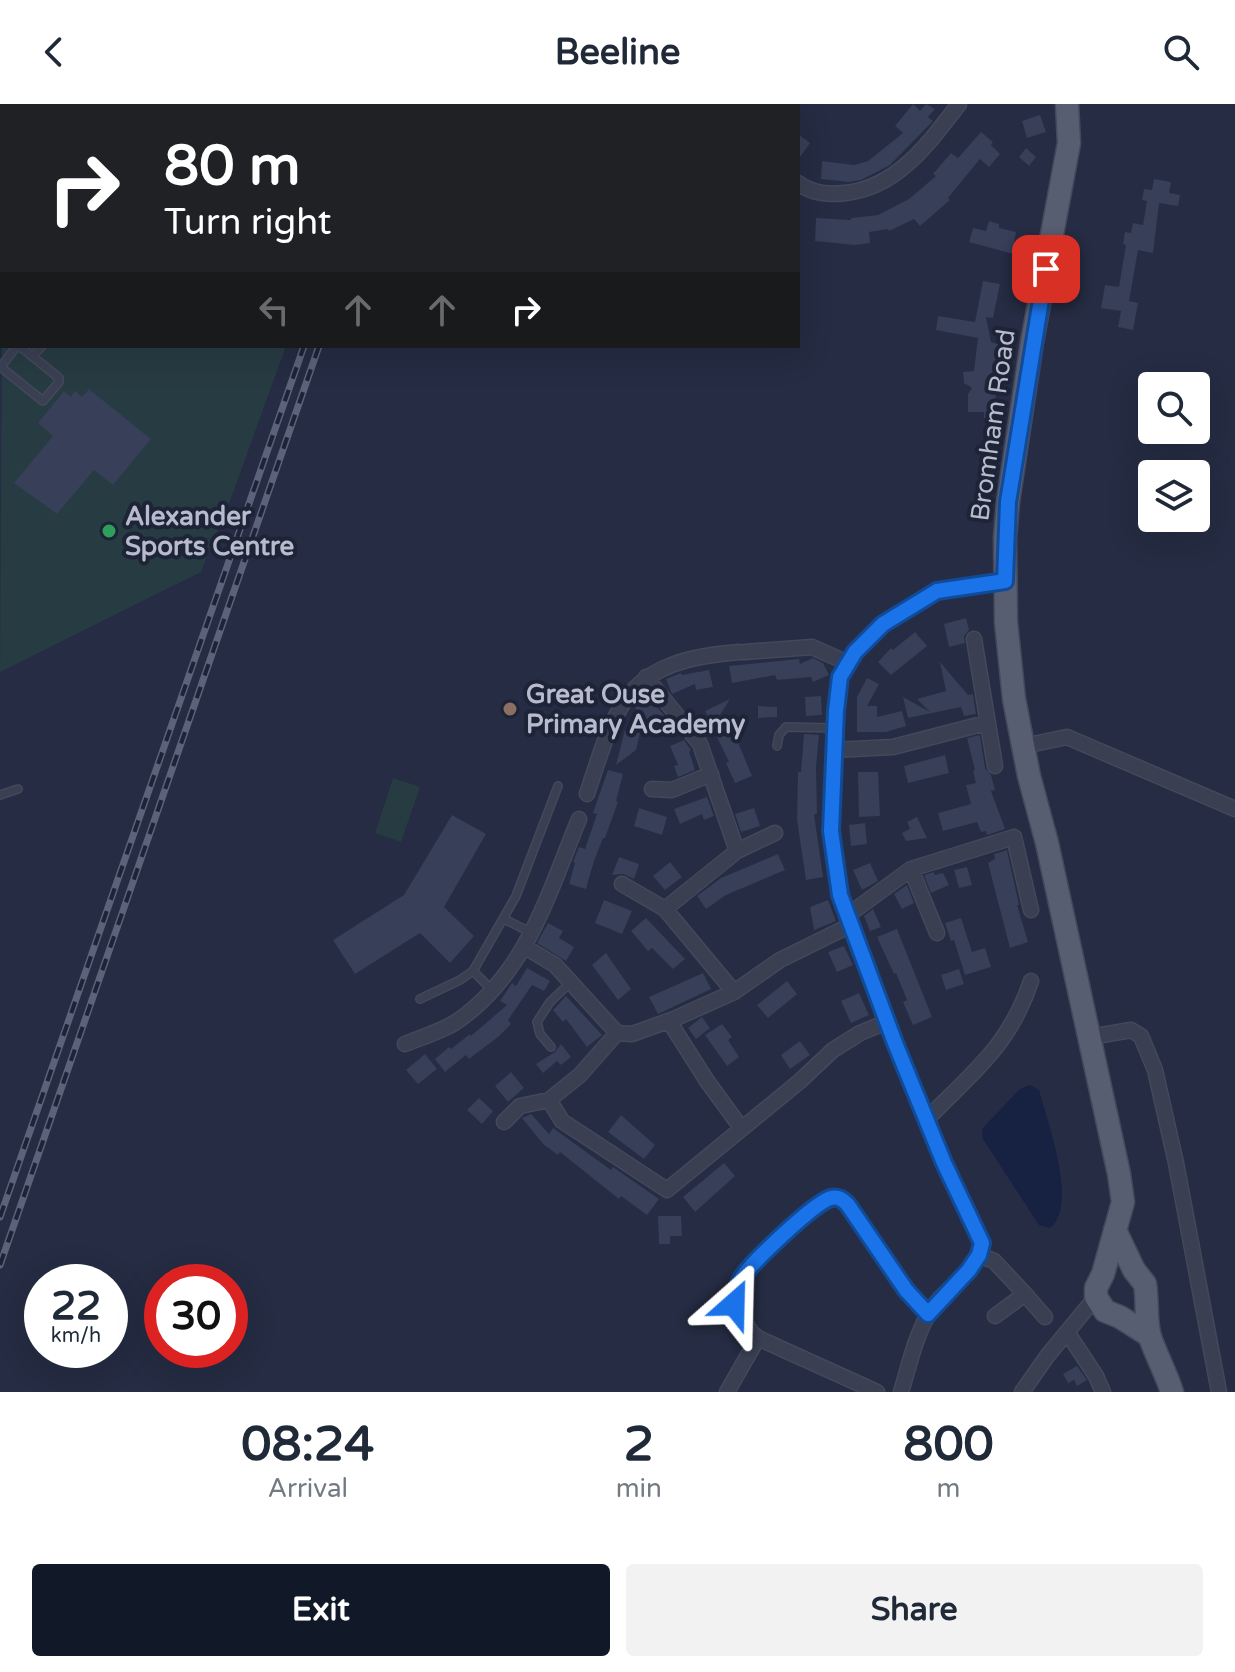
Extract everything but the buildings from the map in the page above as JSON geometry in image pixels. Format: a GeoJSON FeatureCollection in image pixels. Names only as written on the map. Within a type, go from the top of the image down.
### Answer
{"type":"FeatureCollection","features":[{"type":"Feature","properties":{"kind":"main road","name":"Bromham Road"},"geometry":{"type":"LineString","coordinates":[[1067,104],[1069,143],[1041,291],[1008,502],[1005,581],[1014,699],[1090,1037],[1123,1202],[1103,1274]]}},
{"type":"Feature","properties":{"kind":"main road"},"geometry":{"type":"LineString","coordinates":[[1115,1230],[1134,1270],[1145,1284],[1144,1302],[1150,1336],[1172,1392]]}},
{"type":"Feature","properties":{"kind":"main road"},"geometry":{"type":"LineString","coordinates":[[1134,1270],[1118,1267],[1103,1274],[1096,1288],[1107,1308],[1150,1336]]}},
{"type":"Feature","properties":{"kind":"main road"},"geometry":{"type":"LineString","coordinates":[[1107,1308],[1130,1315],[1144,1302]]}},
{"type":"Feature","properties":{"kind":"street"},"geometry":{"type":"LineString","coordinates":[[800,184],[830,195],[858,192],[883,183],[904,167],[959,104]]}},
{"type":"Feature","properties":{"kind":"street"},"geometry":{"type":"LineString","coordinates":[[901,1392],[928,1314],[969,1270],[979,1255],[981,1239],[944,1163],[840,895],[831,831],[840,677],[867,637],[937,591],[1005,581]]}},
{"type":"Feature","properties":{"kind":"street"},"geometry":{"type":"LineString","coordinates":[[974,639],[995,766]]}},
{"type":"Feature","properties":{"kind":"street"},"geometry":{"type":"LineString","coordinates":[[587,794],[614,715],[646,677],[693,658],[812,647],[848,663]]}},
{"type":"Feature","properties":{"kind":"street"},"geometry":{"type":"LineString","coordinates":[[646,677],[700,744],[737,851]]}},
{"type":"Feature","properties":{"kind":"street"},"geometry":{"type":"LineString","coordinates":[[834,750],[893,747],[986,723]]}},
{"type":"Feature","properties":{"kind":"street"},"geometry":{"type":"LineString","coordinates":[[1024,746],[1067,737],[1235,809]]}},
{"type":"Feature","properties":{"kind":"street"},"geometry":{"type":"LineString","coordinates":[[652,789],[672,790],[711,774]]}},
{"type":"Feature","properties":{"kind":"street"},"geometry":{"type":"LineString","coordinates":[[405,1044],[455,1023],[493,991],[529,940],[579,819]]}},
{"type":"Feature","properties":{"kind":"street"},"geometry":{"type":"LineString","coordinates":[[665,909],[737,851],[775,833]]}},
{"type":"Feature","properties":{"kind":"street"},"geometry":{"type":"LineString","coordinates":[[529,940],[617,1033],[632,1034],[734,992],[780,960],[850,920],[911,869],[1014,837],[1031,910]]}},
{"type":"Feature","properties":{"kind":"street"},"geometry":{"type":"LineString","coordinates":[[911,869],[937,933]]}},
{"type":"Feature","properties":{"kind":"street"},"geometry":{"type":"LineString","coordinates":[[622,884],[665,909],[734,992]]}},
{"type":"Feature","properties":{"kind":"street"},"geometry":{"type":"LineString","coordinates":[[927,1119],[1000,1045],[1022,1009],[1031,981]]}},
{"type":"Feature","properties":{"kind":"street"},"geometry":{"type":"LineString","coordinates":[[669,1021],[742,1129]]}},
{"type":"Feature","properties":{"kind":"street"},"geometry":{"type":"LineString","coordinates":[[549,1100],[562,1121],[667,1190],[800,1081],[833,1050],[860,1033],[887,1022]]}},
{"type":"Feature","properties":{"kind":"street"},"geometry":{"type":"LineString","coordinates":[[1090,1037],[1131,1030],[1141,1036],[1155,1070],[1176,1163],[1219,1392]]}},
{"type":"Feature","properties":{"kind":"street"},"geometry":{"type":"LineString","coordinates":[[504,1122],[520,1106],[549,1100],[580,1075],[617,1033]]}},
{"type":"Feature","properties":{"kind":"street"},"geometry":{"type":"LineString","coordinates":[[877,1392],[758,1338],[751,1332],[734,1304],[736,1289],[743,1276],[802,1217],[831,1198],[838,1198],[848,1205],[906,1290],[928,1314]]}},
{"type":"Feature","properties":{"kind":"street"},"geometry":{"type":"LineString","coordinates":[[979,1255],[994,1261],[1045,1317]]}},
{"type":"Feature","properties":{"kind":"street"},"geometry":{"type":"LineString","coordinates":[[995,1316],[1025,1294]]}},
{"type":"Feature","properties":{"kind":"street"},"geometry":{"type":"LineString","coordinates":[[1022,1392],[1070,1329],[1107,1308]]}},
{"type":"Feature","properties":{"kind":"street"},"geometry":{"type":"LineString","coordinates":[[1070,1329],[1103,1392]]}},
{"type":"Feature","properties":{"kind":"street"},"geometry":{"type":"LineString","coordinates":[[727,1392],[758,1338]]}},
{"type":"Feature","properties":{"kind":"lane"},"geometry":{"type":"LineString","coordinates":[[15,348],[2,367],[43,401],[59,381],[33,356],[18,348]]}},
{"type":"Feature","properties":{"kind":"lane"},"geometry":{"type":"LineString","coordinates":[[33,356],[40,348]]}},
{"type":"Feature","properties":{"kind":"lane"},"geometry":{"type":"LineString","coordinates":[[777,746],[779,735],[786,727],[835,728]]}},
{"type":"Feature","properties":{"kind":"lane"},"geometry":{"type":"LineString","coordinates":[[420,999],[473,971],[504,919],[539,841],[558,786]]}},
{"type":"Feature","properties":{"kind":"lane"},"geometry":{"type":"LineString","coordinates":[[0,795],[18,789]]}},
{"type":"Feature","properties":{"kind":"lane"},"geometry":{"type":"LineString","coordinates":[[504,919],[529,940]]}},
{"type":"Feature","properties":{"kind":"lane"},"geometry":{"type":"LineString","coordinates":[[473,971],[493,991]]}},
{"type":"Feature","properties":{"kind":"lane"},"geometry":{"type":"LineString","coordinates":[[551,1047],[540,1034],[537,1022],[571,982]]}},
{"type":"Feature","properties":{"kind":"shaded area","name":"Alexander Sports Centre"},"geometry":{"type":"Polygon","coordinates":[[[2,348],[285,348],[201,572],[0,672],[2,348]]]}},
{"type":"Feature","properties":{"kind":"shaded area"},"geometry":{"type":"Polygon","coordinates":[[[393,778],[420,787],[401,842],[375,833],[393,778]]]}},
{"type":"Feature","properties":{"kind":"water"},"geometry":{"type":"Polygon","coordinates":[[[1030,1085],[1039,1090],[1054,1141],[1061,1182],[1062,1201],[1058,1217],[1050,1228],[1039,1225],[983,1139],[982,1129],[1020,1089],[1030,1085]]]}},
{"type":"Feature","properties":{"kind":"railway"},"geometry":{"type":"LineString","coordinates":[[0,1217],[303,348]]}},
{"type":"Feature","properties":{"kind":"railway"},"geometry":{"type":"LineString","coordinates":[[0,1265],[318,348]]}},
{"type":"Feature","properties":{"kind":"place","name":"Alexander Sports Centre"},"geometry":{"type":"Point","coordinates":[109,531]}},
{"type":"Feature","properties":{"kind":"place","name":"Great Ouse Primary Academy"},"geometry":{"type":"Point","coordinates":[510,709]}},
{"type":"Feature","properties":{"kind":"route"},"geometry":{"type":"LineString","coordinates":[[734,1304],[736,1289],[743,1276],[802,1217],[831,1198],[843,1200],[848,1205],[906,1290],[928,1314],[969,1270],[982,1247],[895,1043],[840,895],[831,831],[836,711],[840,677],[867,637],[883,624],[937,591],[1005,581],[1008,502],[1046,269]]}}]}
